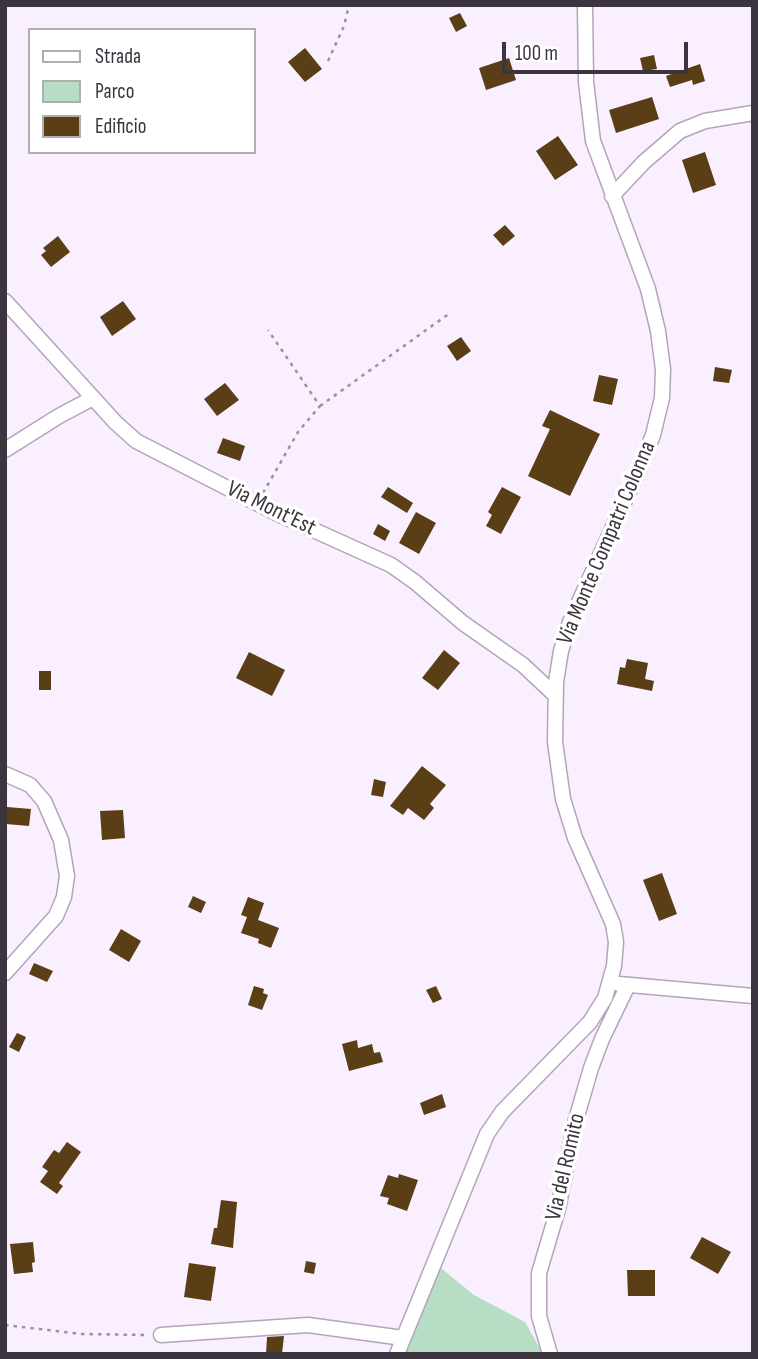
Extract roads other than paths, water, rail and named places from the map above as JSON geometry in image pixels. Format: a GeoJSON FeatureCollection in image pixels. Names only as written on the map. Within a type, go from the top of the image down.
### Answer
{"type":"FeatureCollection","features":[{"type":"Feature","properties":{"kind":"street","name":"Via Monte Compatri Colonna"},"geometry":{"type":"LineString","coordinates":[[397,1354],[486,1134],[502,1112],[585,1028],[602,1003],[615,957],[616,937],[609,915],[578,845],[564,804],[556,751],[555,695],[559,659],[567,632],[643,461],[660,412],[663,391],[660,343],[652,304],[641,268],[597,156],[590,124],[585,70],[585,5]]}},
{"type":"Feature","properties":{"kind":"street"},"geometry":{"type":"LineString","coordinates":[[612,196],[643,162],[680,131],[705,121],[753,113]]}},
{"type":"Feature","properties":{"kind":"street","name":"Via Mont'Est"},"geometry":{"type":"LineString","coordinates":[[5,301],[136,441],[257,503],[398,569],[463,623],[523,665],[555,695]]}},
{"type":"Feature","properties":{"kind":"street"},"geometry":{"type":"LineString","coordinates":[[5,450],[93,398]]}},
{"type":"Feature","properties":{"kind":"street"},"geometry":{"type":"LineString","coordinates":[[5,774],[30,785],[44,801],[59,834],[66,870],[65,892],[58,912],[5,973]]}},
{"type":"Feature","properties":{"kind":"street"},"geometry":{"type":"LineString","coordinates":[[610,982],[753,996]]}},
{"type":"Feature","properties":{"kind":"street","name":"Via del Romito"},"geometry":{"type":"LineString","coordinates":[[550,1354],[540,1323],[539,1273],[556,1216],[575,1123],[591,1068],[628,985]]}},
{"type":"Feature","properties":{"kind":"street"},"geometry":{"type":"LineString","coordinates":[[161,1335],[307,1325],[402,1338]]}}]}
